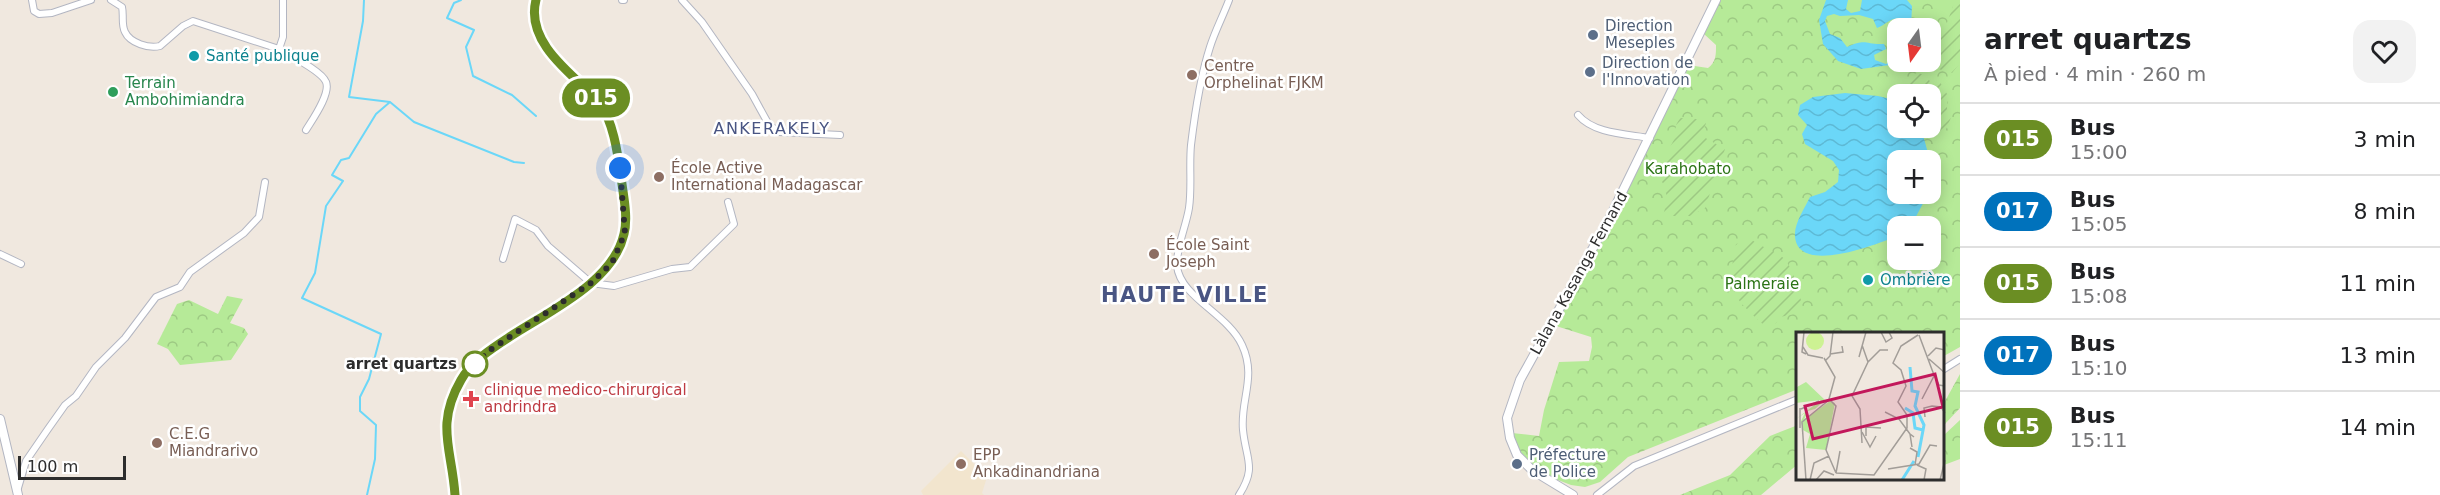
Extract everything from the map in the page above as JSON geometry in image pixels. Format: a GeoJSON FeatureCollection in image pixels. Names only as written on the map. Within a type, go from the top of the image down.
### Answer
{"type":"FeatureCollection","features":[{"type":"Feature","properties":{"kind":"street"},"geometry":{"type":"LineString","coordinates":[[32,0],[34,11],[45,15],[91,0]]}},
{"type":"Feature","properties":{"kind":"street"},"geometry":{"type":"LineString","coordinates":[[111,0],[122,7],[124,31],[128,36],[147,47],[160,46],[183,26],[194,21],[279,49],[319,74],[326,81],[327,88],[321,107],[306,130]]}},
{"type":"Feature","properties":{"kind":"street"},"geometry":{"type":"LineString","coordinates":[[279,49],[283,37],[283,0]]}},
{"type":"Feature","properties":{"kind":"street"},"geometry":{"type":"LineString","coordinates":[[455,495],[445,433],[446,418],[461,379],[490,350],[591,283],[612,263],[625,233],[616,144],[604,108],[551,55],[541,38],[534,16],[536,0]]}},
{"type":"Feature","properties":{"kind":"street"},"geometry":{"type":"LineString","coordinates":[[682,0],[702,22],[752,94],[769,125],[779,132],[840,135]]}},
{"type":"Feature","properties":{"kind":"street"},"geometry":{"type":"LineString","coordinates":[[1229,0],[1210,46],[1197,108],[1191,149],[1192,181],[1189,211],[1177,266],[1182,283],[1233,331],[1242,345],[1248,366],[1249,386],[1243,428],[1251,470],[1249,480],[1239,495]]}},
{"type":"Feature","properties":{"kind":"street","name":"Làlana Kasanga Fernand"},"geometry":{"type":"LineString","coordinates":[[1573,495],[1532,470],[1517,455],[1510,438],[1507,418],[1520,380],[1610,219],[1716,0]]}},
{"type":"Feature","properties":{"kind":"street"},"geometry":{"type":"LineString","coordinates":[[1578,115],[1587,124],[1596,128],[1650,138]]}},
{"type":"Feature","properties":{"kind":"street"},"geometry":{"type":"LineString","coordinates":[[18,492],[26,461],[65,405],[76,396],[96,367],[125,338],[156,297],[180,287],[190,272],[244,233],[259,217],[265,182]]}},
{"type":"Feature","properties":{"kind":"street"},"geometry":{"type":"LineString","coordinates":[[503,259],[515,219],[536,230],[548,246],[591,283],[614,286],[672,269],[690,267],[734,224],[728,202]]}},
{"type":"Feature","properties":{"kind":"street"},"geometry":{"type":"LineString","coordinates":[[0,254],[21,264]]}},
{"type":"Feature","properties":{"kind":"street"},"geometry":{"type":"LineString","coordinates":[[1945,368],[1960,359]]}},
{"type":"Feature","properties":{"kind":"street"},"geometry":{"type":"LineString","coordinates":[[1597,495],[1634,466],[1796,400]]}},
{"type":"Feature","properties":{"kind":"street"},"geometry":{"type":"LineString","coordinates":[[0,419],[18,492]]}},
{"type":"Feature","properties":{"kind":"shaded area","name":"EPP Ankadinandriana"},"geometry":{"type":"Polygon","coordinates":[[[961,451],[987,477],[982,493],[984,495],[923,495],[921,491],[961,451]]]}},
{"type":"Feature","properties":{"kind":"green space"},"geometry":{"type":"Polygon","coordinates":[[[1720,0],[1960,0],[1960,347],[1945,355],[1945,332],[1796,332],[1796,390],[1628,457],[1600,482],[1585,487],[1571,485],[1532,466],[1518,450],[1512,433],[1539,436],[1544,410],[1559,362],[1589,361],[1592,347],[1591,337],[1556,326],[1688,65],[1708,68],[1716,55],[1716,45],[1704,34],[1720,0]]]}},
{"type":"Feature","properties":{"kind":"green space"},"geometry":{"type":"Polygon","coordinates":[[[1955,0],[1960,0],[1960,63],[1952,73],[1941,70],[1941,36],[1955,0]]]}},
{"type":"Feature","properties":{"kind":"green space"},"geometry":{"type":"Polygon","coordinates":[[[1916,73],[1927,75],[1930,82],[1940,82],[1947,94],[1947,112],[1952,115],[1945,132],[1941,135],[1941,84],[1908,83],[1916,73]]]}},
{"type":"Feature","properties":{"kind":"green space","name":"Karahobato"},"geometry":{"type":"Polygon","coordinates":[[[1680,118],[1696,119],[1706,123],[1702,136],[1725,149],[1705,208],[1690,216],[1663,216],[1666,193],[1663,183],[1655,174],[1675,138],[1676,125],[1680,118]]]}},
{"type":"Feature","properties":{"kind":"green space","name":"Palmeraie"},"geometry":{"type":"Polygon","coordinates":[[[1752,240],[1786,260],[1795,280],[1803,308],[1794,314],[1780,317],[1776,323],[1768,327],[1741,303],[1733,288],[1732,272],[1736,244],[1752,240]]]}},
{"type":"Feature","properties":{"kind":"green space"},"geometry":{"type":"Polygon","coordinates":[[[227,296],[243,299],[230,323],[244,328],[248,334],[231,360],[180,365],[168,349],[157,344],[177,304],[189,300],[218,314],[227,296]]]}},
{"type":"Feature","properties":{"kind":"green space"},"geometry":{"type":"Polygon","coordinates":[[[1960,374],[1960,408],[1945,424],[1945,401],[1960,374]]]}},
{"type":"Feature","properties":{"kind":"green space"},"geometry":{"type":"Polygon","coordinates":[[[1960,420],[1960,459],[1945,465],[1945,434],[1960,420]]]}},
{"type":"Feature","properties":{"kind":"green space"},"geometry":{"type":"Polygon","coordinates":[[[1796,426],[1796,466],[1761,495],[1680,495],[1730,475],[1770,436],[1796,426]]]}},
{"type":"Feature","properties":{"kind":"water"},"geometry":{"type":"Polygon","coordinates":[[[1826,0],[1848,0],[1846,9],[1851,13],[1860,11],[1862,0],[1907,0],[1912,6],[1911,18],[1887,18],[1887,23],[1877,28],[1873,19],[1859,15],[1827,16],[1825,21],[1830,34],[1840,38],[1847,47],[1862,42],[1884,44],[1886,49],[1874,55],[1875,60],[1887,63],[1887,65],[1861,69],[1838,61],[1823,44],[1819,20],[1826,0]]]}},
{"type":"Feature","properties":{"kind":"water"},"geometry":{"type":"Polygon","coordinates":[[[1845,93],[1887,98],[1887,138],[1924,138],[1927,150],[1887,150],[1887,204],[1923,204],[1916,216],[1887,216],[1887,240],[1857,250],[1823,256],[1809,254],[1799,248],[1795,231],[1810,197],[1825,192],[1838,182],[1839,170],[1833,161],[1805,144],[1802,134],[1807,125],[1798,115],[1800,105],[1813,97],[1845,93]]]}},
{"type":"Feature","properties":{"kind":"waterway"},"geometry":{"type":"LineString","coordinates":[[364,0],[363,21],[349,97],[390,102],[376,114],[349,158],[341,160],[332,175],[343,181],[326,206],[315,273],[302,298],[381,334],[369,379],[360,397],[360,411],[376,425],[375,459],[367,495]]}},
{"type":"Feature","properties":{"kind":"waterway"},"geometry":{"type":"LineString","coordinates":[[461,0],[454,3],[447,18],[474,30],[466,47],[473,76],[512,95],[536,116]]}},
{"type":"Feature","properties":{"kind":"waterway"},"geometry":{"type":"LineString","coordinates":[[390,102],[414,122],[514,162],[524,163]]}},
{"type":"Feature","properties":{"kind":"bus line","name":"015"},"geometry":{"type":"LineString","coordinates":[[455,495],[445,433],[446,418],[461,379],[490,350],[591,283],[612,263],[625,233],[616,144],[604,108],[551,55],[536,27],[534,6],[536,0]]}},
{"type":"Feature","properties":{"kind":"place","name":"Direction Meseples"},"geometry":{"type":"Point","coordinates":[1593,35]}},
{"type":"Feature","properties":{"kind":"place","name":"Santé publique"},"geometry":{"type":"Point","coordinates":[194,56]}},
{"type":"Feature","properties":{"kind":"place","name":"Direction de l'Innovation"},"geometry":{"type":"Point","coordinates":[1590,72]}},
{"type":"Feature","properties":{"kind":"place","name":"Centre Orphelinat FJKM"},"geometry":{"type":"Point","coordinates":[1192,75]}},
{"type":"Feature","properties":{"kind":"place","name":"Terrain Ambohimiandra"},"geometry":{"type":"Point","coordinates":[113,92]}},
{"type":"Feature","properties":{"kind":"place","name":"École Active International Madagascar"},"geometry":{"type":"Point","coordinates":[659,177]}},
{"type":"Feature","properties":{"kind":"place","name":"École Saint Joseph"},"geometry":{"type":"Point","coordinates":[1154,254]}},
{"type":"Feature","properties":{"kind":"place","name":"Ombrière"},"geometry":{"type":"Point","coordinates":[1868,280]}},
{"type":"Feature","properties":{"kind":"place","name":"arret quartzs"},"geometry":{"type":"Point","coordinates":[475,364]}},
{"type":"Feature","properties":{"kind":"place","name":"clinique medico-chirurgical andrindra"},"geometry":{"type":"Point","coordinates":[471,399]}},
{"type":"Feature","properties":{"kind":"place","name":"C.E.G Miandrarivo"},"geometry":{"type":"Point","coordinates":[157,443]}},
{"type":"Feature","properties":{"kind":"place","name":"EPP Ankadinandriana"},"geometry":{"type":"Point","coordinates":[961,464]}},
{"type":"Feature","properties":{"kind":"place","name":"Préfecture de Police"},"geometry":{"type":"Point","coordinates":[1517,464]}},
{"type":"Feature","properties":{"kind":"district","name":"ANKERAKELY"},"geometry":{"type":"Point","coordinates":[772,128]}},
{"type":"Feature","properties":{"kind":"district","name":"HAUTE VILLE"},"geometry":{"type":"Point","coordinates":[1185,295]}},
{"type":"Feature","properties":{"kind":"route"},"geometry":{"type":"LineString","coordinates":[[475,364],[471,367],[490,350],[591,283],[612,263],[625,233],[620,168]]}}]}
